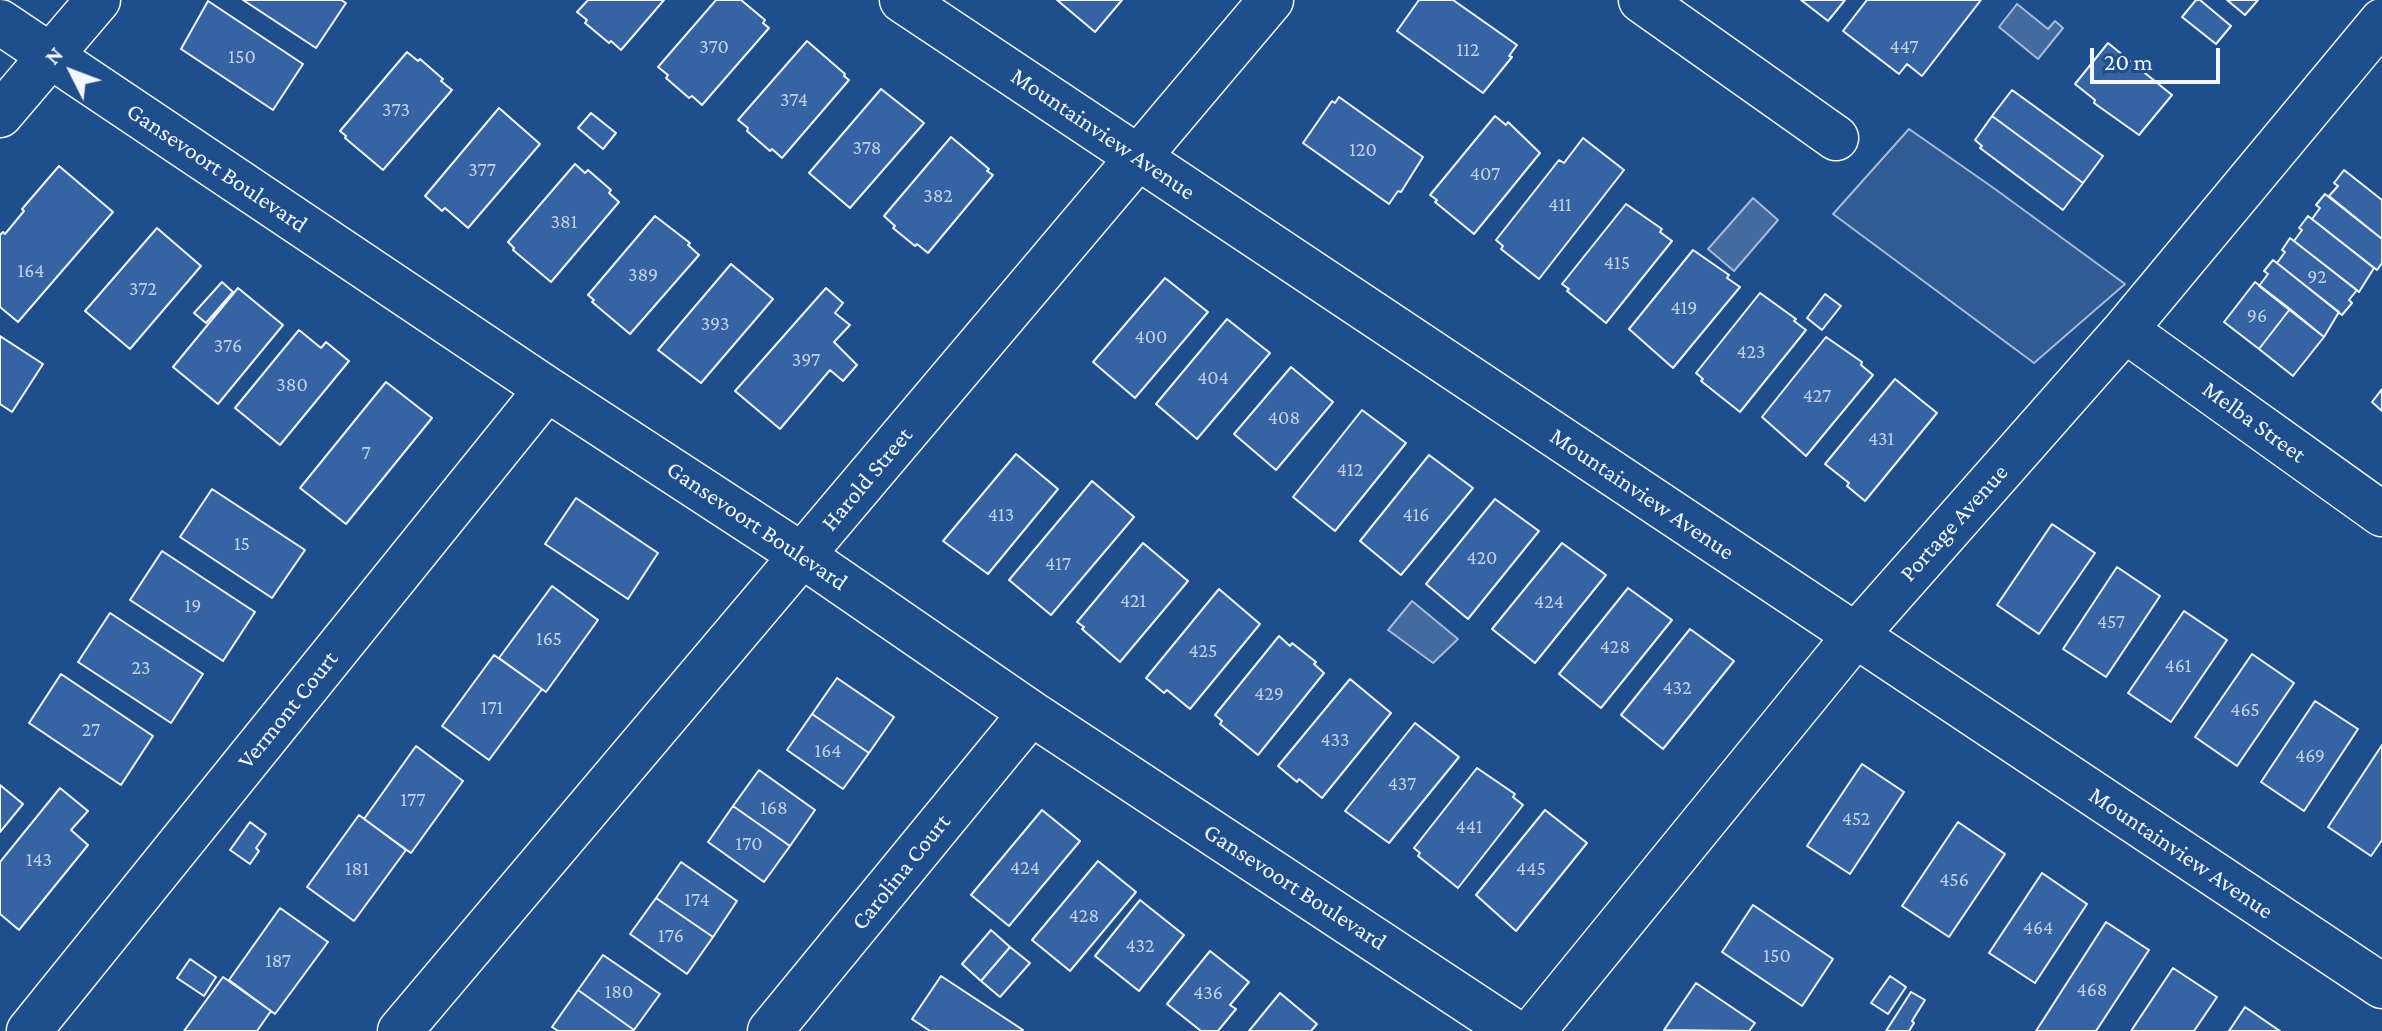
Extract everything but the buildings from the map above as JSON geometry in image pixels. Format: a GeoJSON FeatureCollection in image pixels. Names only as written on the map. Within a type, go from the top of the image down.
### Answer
{"type":"FeatureCollection","features":[{"type":"Feature","properties":{"kind":"street"},"geometry":{"type":"LineString","coordinates":[[0,115],[98,0]]}},
{"type":"Feature","properties":{"kind":"street","name":"Mountainview Avenue"},"geometry":{"type":"LineString","coordinates":[[902,0],[2382,986]]}},
{"type":"Feature","properties":{"kind":"street","name":"Harold Street"},"geometry":{"type":"LineString","coordinates":[[400,1031],[1271,0]]}},
{"type":"Feature","properties":{"kind":"street"},"geometry":{"type":"LineString","coordinates":[[1641,0],[1836,138]]}},
{"type":"Feature","properties":{"kind":"street","name":"Portage Avenue"},"geometry":{"type":"LineString","coordinates":[[1533,1031],[1855,636],[2125,330],[2382,21]]}},
{"type":"Feature","properties":{"kind":"street","name":"Gansevoort Boulevard"},"geometry":{"type":"LineString","coordinates":[[0,22],[547,389],[803,556],[1031,713],[1513,1031]]}},
{"type":"Feature","properties":{"kind":"street","name":"Melba Street"},"geometry":{"type":"LineString","coordinates":[[2125,330],[2382,514]]}},
{"type":"Feature","properties":{"kind":"street","name":"Vermont Court"},"geometry":{"type":"LineString","coordinates":[[29,1031],[547,389]]}},
{"type":"Feature","properties":{"kind":"street","name":"Carolina Court"},"geometry":{"type":"LineString","coordinates":[[770,1031],[1031,713]]}},
{"type":"Feature","properties":{"kind":"shaded area"},"geometry":{"type":"Polygon","coordinates":[[[2017,4],[2048,29],[2055,21],[2063,28],[2038,59],[1999,27],[2017,4]]]}},
{"type":"Feature","properties":{"kind":"shaded area"},"geometry":{"type":"Polygon","coordinates":[[[1909,129],[2125,284],[2034,363],[1833,214],[1909,129]]]}},
{"type":"Feature","properties":{"kind":"shaded area"},"geometry":{"type":"Polygon","coordinates":[[[1753,198],[1778,220],[1734,271],[1708,249],[1753,198]]]}},
{"type":"Feature","properties":{"kind":"shaded area"},"geometry":{"type":"Polygon","coordinates":[[[1412,601],[1458,639],[1433,663],[1388,630],[1412,601]]]}}]}
